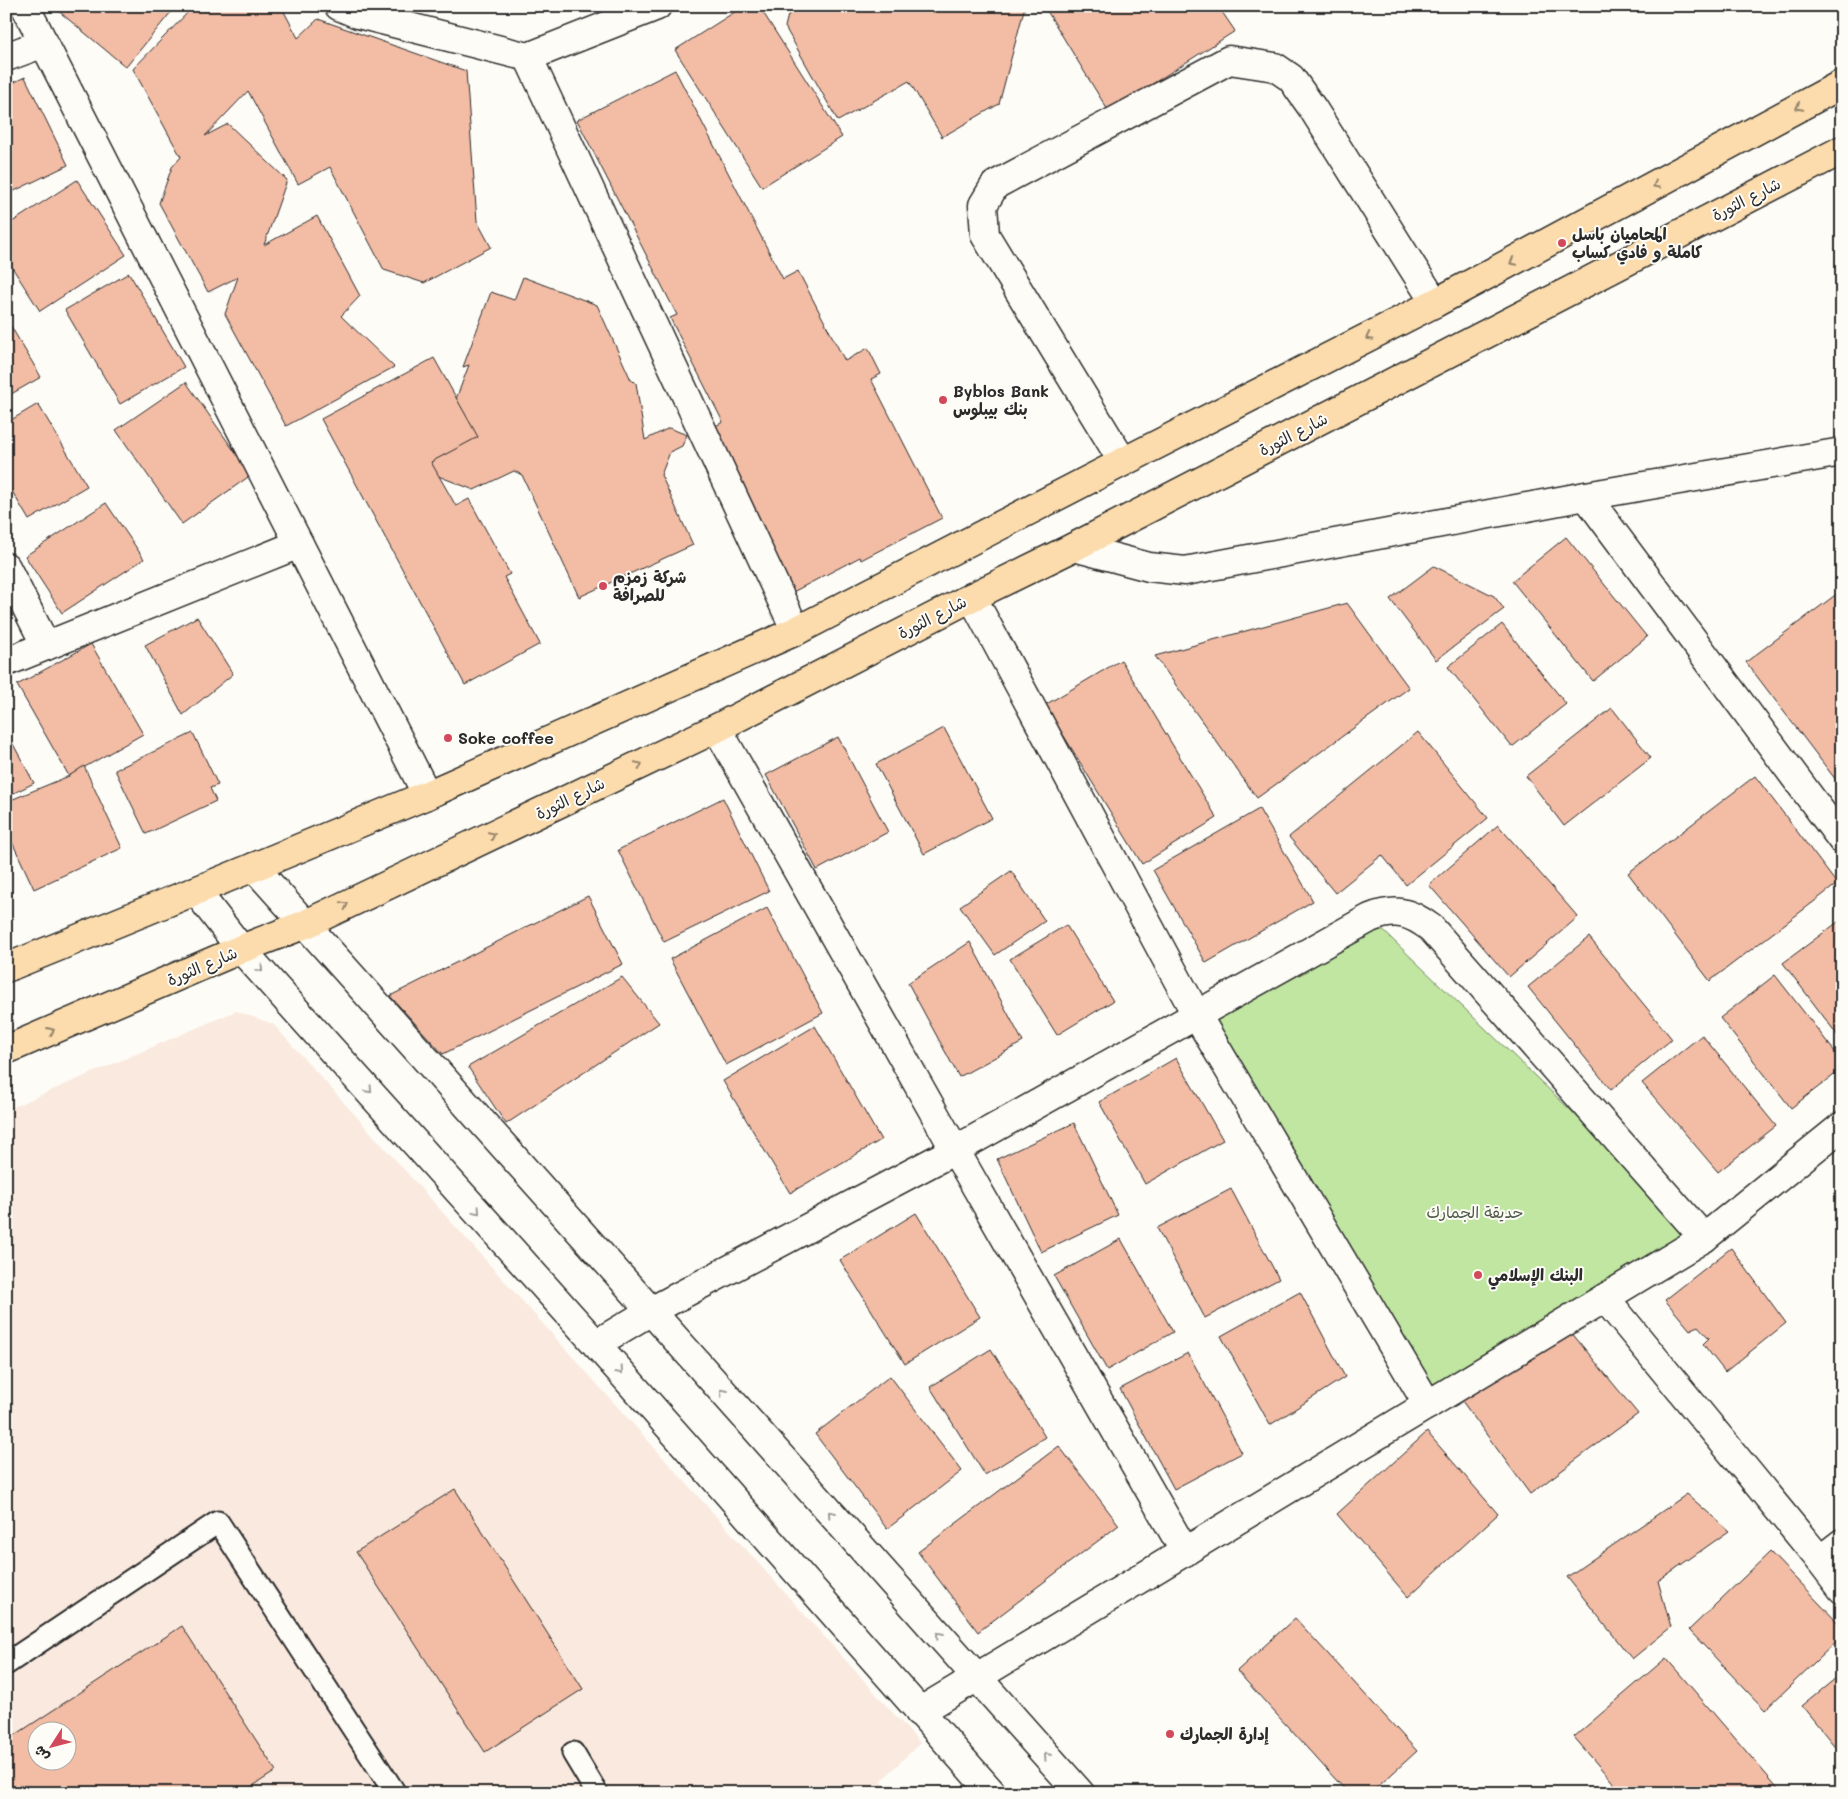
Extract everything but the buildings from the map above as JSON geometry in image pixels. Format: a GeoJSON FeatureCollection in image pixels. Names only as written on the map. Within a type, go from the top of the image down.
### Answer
{"type":"FeatureCollection","features":[{"type":"Feature","properties":{"kind":"main road"},"geometry":{"type":"LineString","coordinates":[[6,968],[427,795],[796,631],[1435,303],[1842,84]]}},
{"type":"Feature","properties":{"kind":"main road","name":"شارع الثورة"},"geometry":{"type":"LineString","coordinates":[[6,1050],[241,948],[306,924],[716,728],[1074,547],[1842,150]]}},
{"type":"Feature","properties":{"kind":"street"},"geometry":{"type":"LineString","coordinates":[[25,6],[427,795]]}},
{"type":"Feature","properties":{"kind":"street"},"geometry":{"type":"LineString","coordinates":[[339,6],[358,14],[528,57],[657,6]]}},
{"type":"Feature","properties":{"kind":"street"},"geometry":{"type":"LineString","coordinates":[[6,57],[44,43]]}},
{"type":"Feature","properties":{"kind":"street"},"geometry":{"type":"LineString","coordinates":[[528,57],[796,631]]}},
{"type":"Feature","properties":{"kind":"street"},"geometry":{"type":"LineString","coordinates":[[1123,462],[984,235],[983,205],[995,185],[1229,60],[1275,67],[1291,78],[1313,109],[1435,303]]}},
{"type":"Feature","properties":{"kind":"street"},"geometry":{"type":"LineString","coordinates":[[1074,547],[1149,567],[1186,570],[1586,496],[1842,452]]}},
{"type":"Feature","properties":{"kind":"street"},"geometry":{"type":"LineString","coordinates":[[1586,496],[1840,833]]}},
{"type":"Feature","properties":{"kind":"street"},"geometry":{"type":"LineString","coordinates":[[6,662],[299,544]]}},
{"type":"Feature","properties":{"kind":"street"},"geometry":{"type":"LineString","coordinates":[[6,567],[46,646]]}},
{"type":"Feature","properties":{"kind":"street"},"geometry":{"type":"LineString","coordinates":[[972,597],[1196,1014],[1428,1405]]}},
{"type":"Feature","properties":{"kind":"street"},"geometry":{"type":"LineString","coordinates":[[716,728],[1185,1552]]}},
{"type":"Feature","properties":{"kind":"street"},"geometry":{"type":"LineString","coordinates":[[254,867],[652,1310],[976,1678],[1080,1793]]}},
{"type":"Feature","properties":{"kind":"street"},"geometry":{"type":"LineString","coordinates":[[196,891],[241,948],[596,1344],[992,1793]]}},
{"type":"Feature","properties":{"kind":"street"},"geometry":{"type":"LineString","coordinates":[[596,1344],[652,1310],[955,1150],[1196,1014],[1370,918],[1384,913],[1399,912],[1416,917],[1431,928],[1704,1238]]}},
{"type":"Feature","properties":{"kind":"street"},"geometry":{"type":"LineString","coordinates":[[920,1712],[1704,1238],[1842,1126]]}},
{"type":"Feature","properties":{"kind":"street"},"geometry":{"type":"LineString","coordinates":[[1605,1298],[1842,1589]]}},
{"type":"Feature","properties":{"kind":"street"},"geometry":{"type":"LineString","coordinates":[[1820,1560],[1842,1543]]}},
{"type":"Feature","properties":{"kind":"lane"},"geometry":{"type":"LineString","coordinates":[[6,1664],[218,1522],[391,1792]]}},
{"type":"Feature","properties":{"kind":"lane"},"geometry":{"type":"LineString","coordinates":[[573,1753],[597,1793]]}},
{"type":"Feature","properties":{"kind":"shaded area"},"geometry":{"type":"Polygon","coordinates":[[[236,1011],[273,1024],[920,1743],[881,1781],[892,1793],[6,1793],[6,1110],[236,1011]]]}},
{"type":"Feature","properties":{"kind":"green space","name":"حديقة الجمارك"},"geometry":{"type":"Polygon","coordinates":[[[1370,918],[1704,1238],[1428,1405],[1196,1014],[1370,918]]]}},
{"type":"Feature","properties":{"kind":"place","name":"المحاميان باسل كاملة و فادي كساب"},"geometry":{"type":"Point","coordinates":[1562,243]}},
{"type":"Feature","properties":{"kind":"place","name":"Byblos Bank بنك بيبلوس"},"geometry":{"type":"Point","coordinates":[943,400]}},
{"type":"Feature","properties":{"kind":"place","name":"شركة زمزم للصرافة"},"geometry":{"type":"Point","coordinates":[603,586]}},
{"type":"Feature","properties":{"kind":"place","name":"Soke coffee"},"geometry":{"type":"Point","coordinates":[448,738]}},
{"type":"Feature","properties":{"kind":"place","name":"البنك الإسلامي"},"geometry":{"type":"Point","coordinates":[1478,1275]}},
{"type":"Feature","properties":{"kind":"place","name":"إدارة الجمارك"},"geometry":{"type":"Point","coordinates":[1170,1734]}}]}
